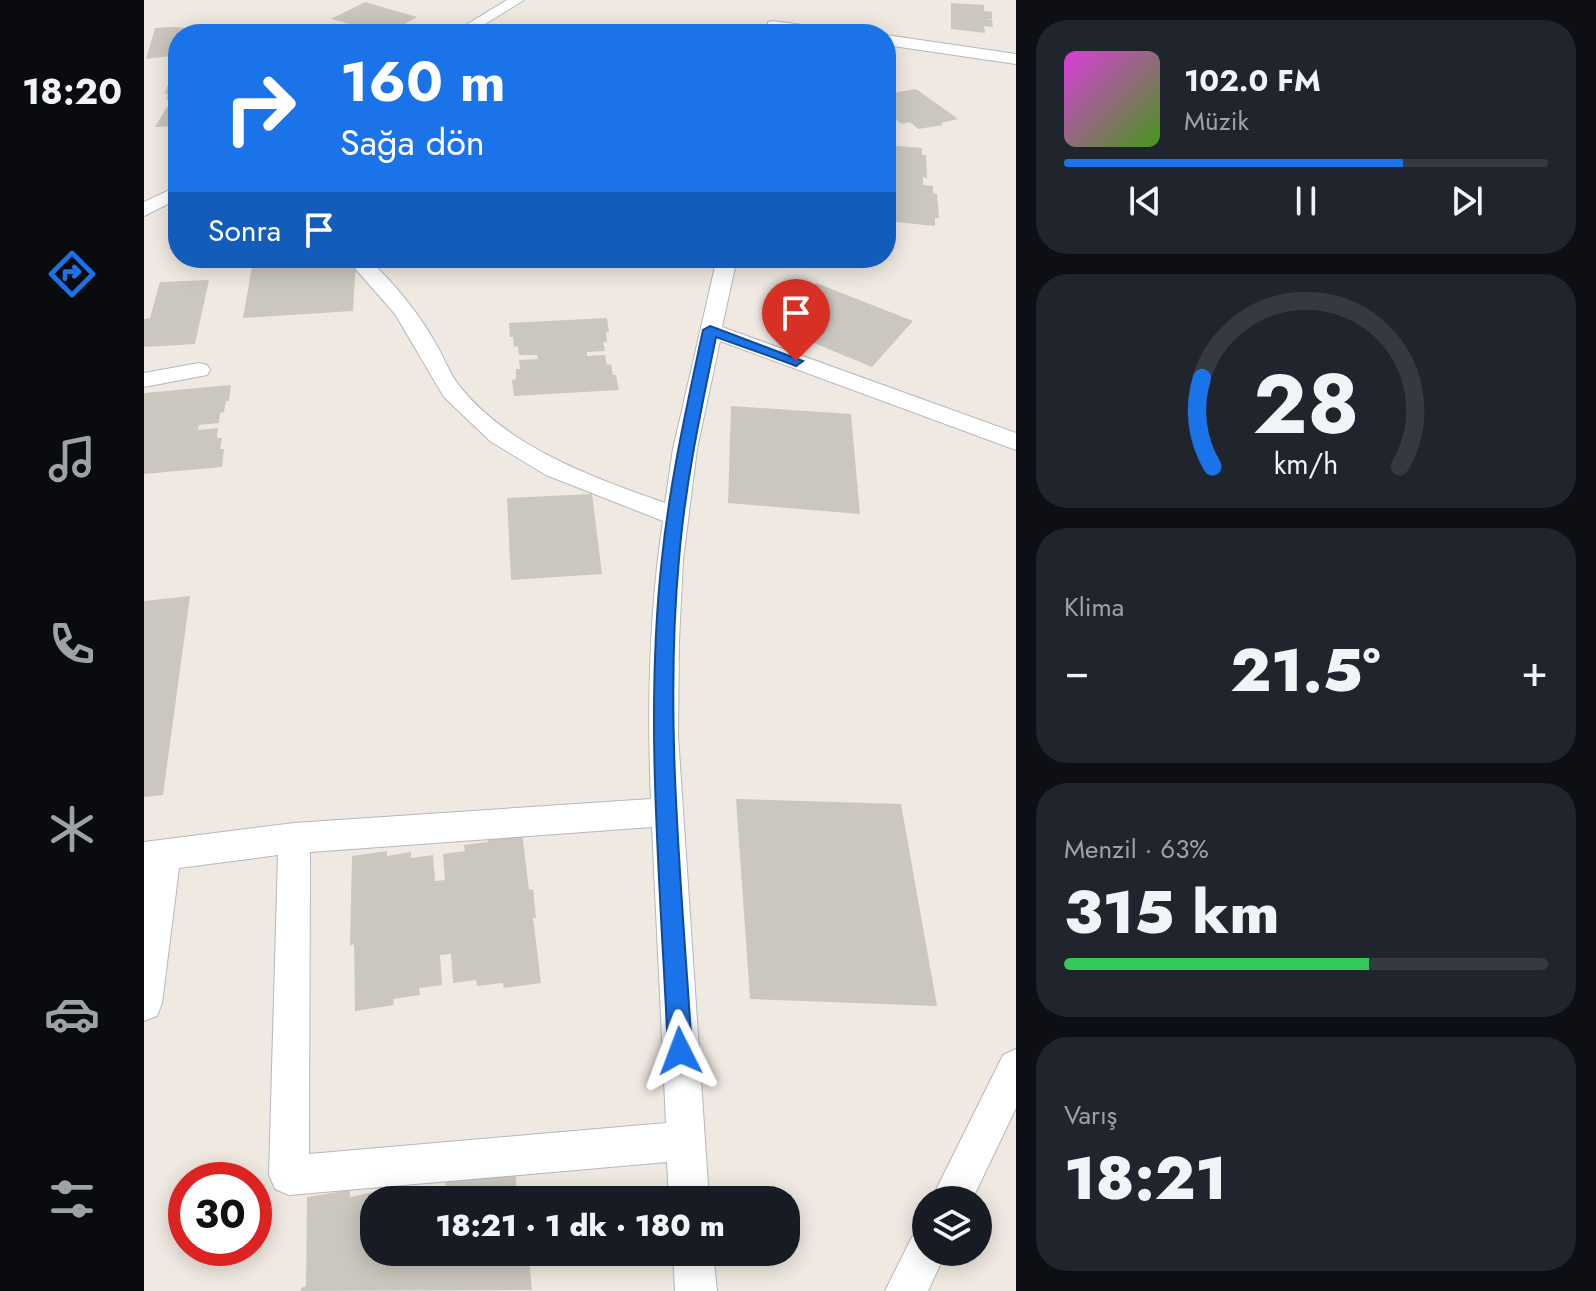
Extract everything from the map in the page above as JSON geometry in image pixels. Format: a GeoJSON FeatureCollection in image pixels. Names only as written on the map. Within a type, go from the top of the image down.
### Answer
{"type":"FeatureCollection","features":[{"type":"Feature","properties":{"kind":"street"},"geometry":{"type":"LineString","coordinates":[[475,24],[517,0]]}},
{"type":"Feature","properties":{"kind":"street"},"geometry":{"type":"LineString","coordinates":[[774,24],[779,9]]}},
{"type":"Feature","properties":{"kind":"street"},"geometry":{"type":"LineString","coordinates":[[896,41],[1016,59]]}},
{"type":"Feature","properties":{"kind":"street"},"geometry":{"type":"LineString","coordinates":[[144,210],[168,197]]}},
{"type":"Feature","properties":{"kind":"street"},"geometry":{"type":"LineString","coordinates":[[365,268],[396,301],[426,346],[441,378],[473,415],[513,444],[573,476],[676,516]]}},
{"type":"Feature","properties":{"kind":"street"},"geometry":{"type":"LineString","coordinates":[[688,1186],[663,735],[665,641],[685,449],[725,268]]}},
{"type":"Feature","properties":{"kind":"street"},"geometry":{"type":"LineString","coordinates":[[710,330],[1016,442]]}},
{"type":"Feature","properties":{"kind":"street"},"geometry":{"type":"LineString","coordinates":[[144,380],[199,370]]}},
{"type":"Feature","properties":{"kind":"street"},"geometry":{"type":"LineString","coordinates":[[144,1003],[154,856],[294,838],[667,812]]}},
{"type":"Feature","properties":{"kind":"street"},"geometry":{"type":"LineString","coordinates":[[294,838],[289,1175],[685,1141]]}},
{"type":"Feature","properties":{"kind":"street"},"geometry":{"type":"LineString","coordinates":[[958,1186],[1016,1068]]}},
{"type":"Feature","properties":{"kind":"street"},"geometry":{"type":"LineString","coordinates":[[694,1266],[696,1291]]}},
{"type":"Feature","properties":{"kind":"street"},"geometry":{"type":"LineString","coordinates":[[906,1291],[918,1266]]}},
{"type":"Feature","properties":{"kind":"building"},"geometry":{"type":"Polygon","coordinates":[[[365,2],[417,17],[405,24],[350,24],[331,19],[365,2]]]}},
{"type":"Feature","properties":{"kind":"building"},"geometry":{"type":"Polygon","coordinates":[[[951,3],[984,5],[984,11],[992,12],[992,19],[987,20],[992,20],[993,27],[984,26],[985,33],[951,29],[951,3]]]}},
{"type":"Feature","properties":{"kind":"building"},"geometry":{"type":"Polygon","coordinates":[[[168,27],[168,56],[146,59],[155,28],[168,27]]]}},
{"type":"Feature","properties":{"kind":"building"},"geometry":{"type":"Polygon","coordinates":[[[916,89],[958,119],[918,129],[910,122],[902,124],[896,120],[896,92],[916,89]]]}},
{"type":"Feature","properties":{"kind":"building"},"geometry":{"type":"Polygon","coordinates":[[[167,107],[168,126],[155,127],[167,107]]]}},
{"type":"Feature","properties":{"kind":"building"},"geometry":{"type":"Polygon","coordinates":[[[896,146],[922,148],[922,155],[926,155],[927,178],[923,177],[923,185],[933,186],[933,193],[937,194],[939,218],[935,218],[935,226],[896,222],[896,146]]]}},
{"type":"Feature","properties":{"kind":"building"},"geometry":{"type":"Polygon","coordinates":[[[252,268],[356,268],[353,311],[243,318],[252,268]]]}},
{"type":"Feature","properties":{"kind":"building"},"geometry":{"type":"Polygon","coordinates":[[[209,280],[195,344],[144,347],[144,319],[150,318],[160,282],[209,280]]]}},
{"type":"Feature","properties":{"kind":"building"},"geometry":{"type":"Polygon","coordinates":[[[816,283],[913,321],[872,367],[773,326],[816,283]]]}},
{"type":"Feature","properties":{"kind":"building"},"geometry":{"type":"Polygon","coordinates":[[[607,318],[609,332],[606,332],[607,342],[603,342],[605,351],[587,352],[587,356],[605,355],[607,365],[611,364],[613,375],[616,375],[619,390],[514,396],[512,380],[516,379],[516,369],[520,369],[519,360],[538,359],[537,355],[519,355],[518,346],[514,347],[513,337],[510,337],[509,323],[607,318]]]}},
{"type":"Feature","properties":{"kind":"building"},"geometry":{"type":"Polygon","coordinates":[[[231,385],[229,401],[226,401],[224,412],[220,413],[219,423],[199,425],[198,430],[218,428],[217,438],[222,438],[220,449],[224,449],[222,467],[144,474],[144,393],[231,385]]]}},
{"type":"Feature","properties":{"kind":"building"},"geometry":{"type":"Polygon","coordinates":[[[731,406],[851,414],[860,514],[728,503],[731,406]]]}},
{"type":"Feature","properties":{"kind":"building"},"geometry":{"type":"Polygon","coordinates":[[[592,494],[602,574],[511,580],[507,498],[592,494]]]}},
{"type":"Feature","properties":{"kind":"building"},"geometry":{"type":"Polygon","coordinates":[[[190,596],[163,795],[144,797],[144,601],[190,596]]]}},
{"type":"Feature","properties":{"kind":"building"},"geometry":{"type":"Polygon","coordinates":[[[736,799],[901,804],[937,1006],[750,999],[736,799]]]}},
{"type":"Feature","properties":{"kind":"building"},"geometry":{"type":"Polygon","coordinates":[[[522,832],[529,890],[533,889],[536,918],[533,918],[541,983],[504,988],[503,983],[477,986],[476,980],[453,983],[451,954],[440,955],[442,985],[419,988],[420,995],[393,999],[394,1005],[355,1011],[354,944],[350,946],[352,856],[387,851],[387,856],[411,852],[411,858],[433,855],[435,881],[445,880],[443,854],[465,851],[464,845],[488,842],[487,838],[522,832]]]}},
{"type":"Feature","properties":{"kind":"building"},"geometry":{"type":"Polygon","coordinates":[[[514,1162],[517,1186],[446,1186],[445,1181],[514,1162]]]}},
{"type":"Feature","properties":{"kind":"building"},"geometry":{"type":"Polygon","coordinates":[[[350,1190],[350,1197],[360,1195],[360,1266],[529,1266],[532,1290],[301,1291],[306,1286],[307,1197],[350,1190]]]}},
{"type":"Feature","properties":{"kind":"route"},"geometry":{"type":"LineString","coordinates":[[680,1051],[663,735],[670,560],[685,449],[710,330],[796,361]]}}]}
